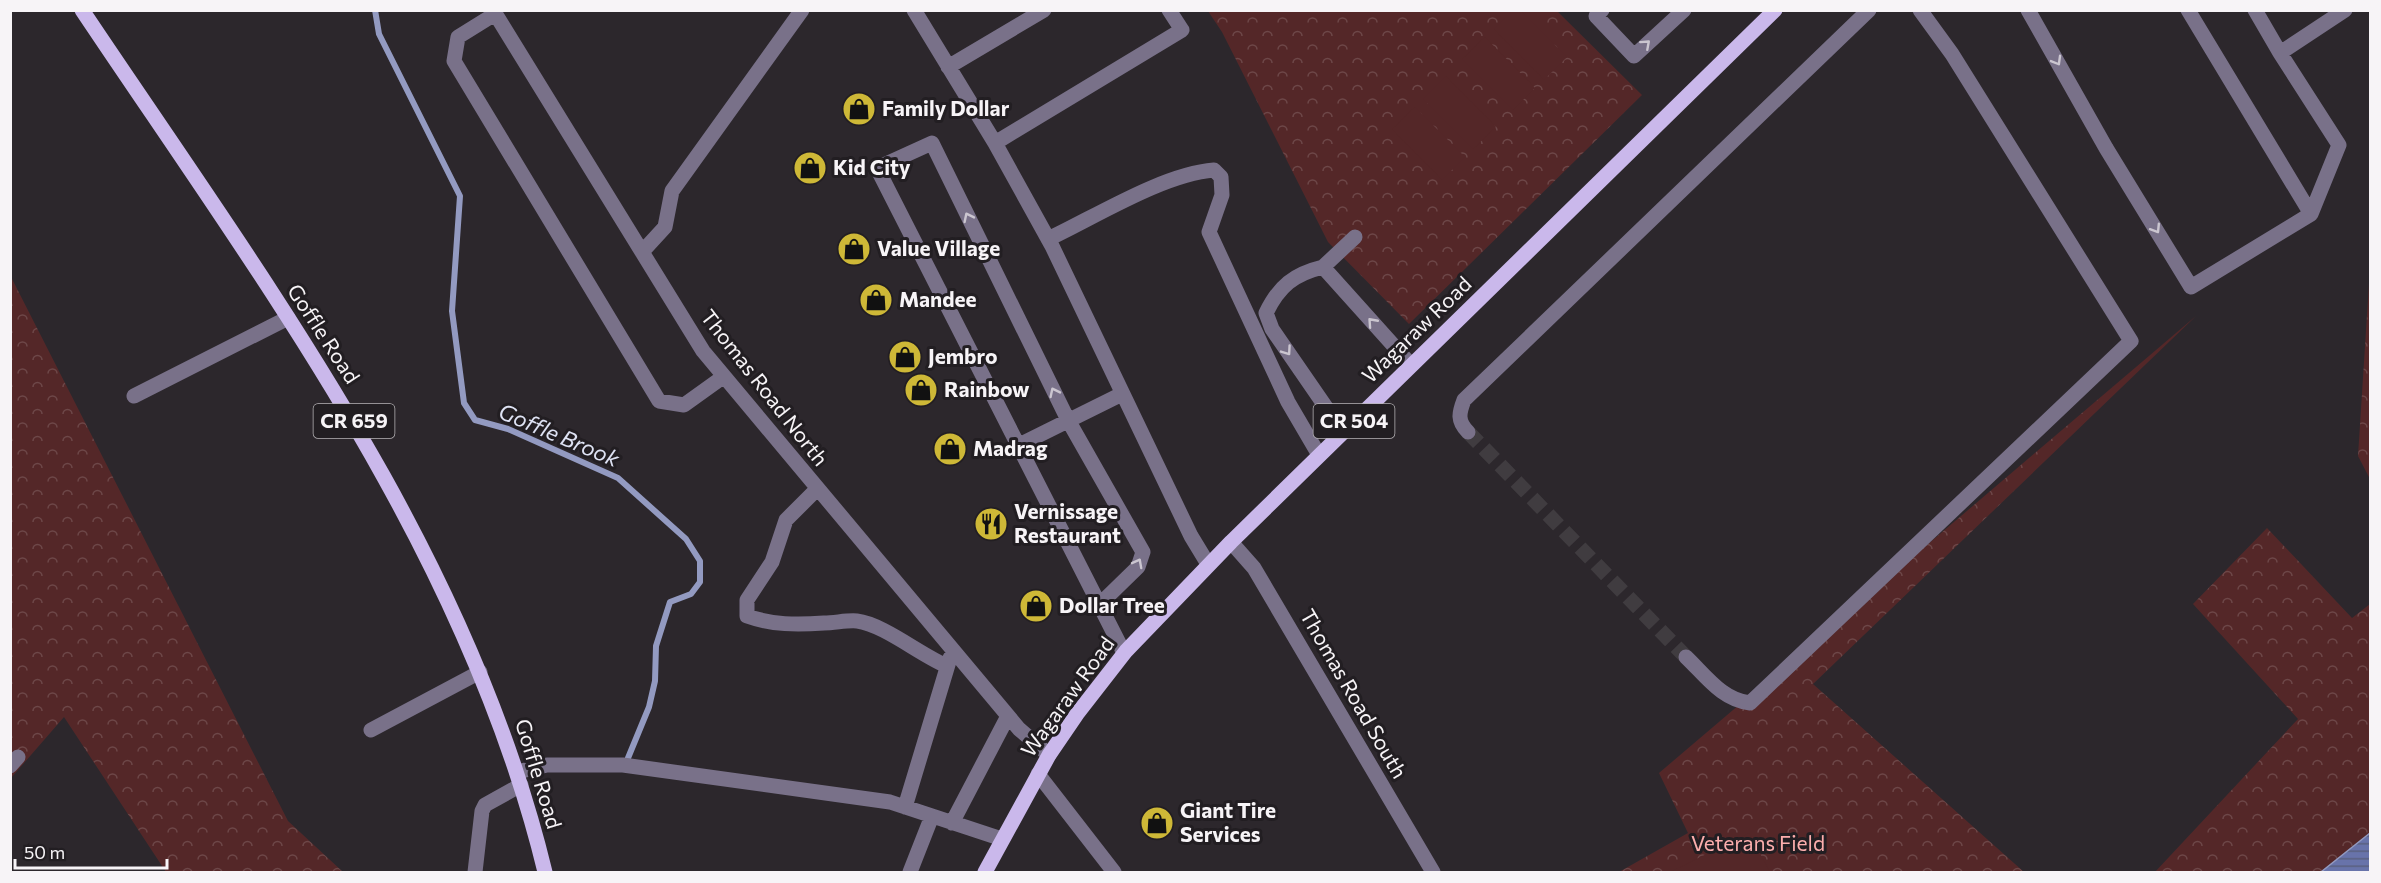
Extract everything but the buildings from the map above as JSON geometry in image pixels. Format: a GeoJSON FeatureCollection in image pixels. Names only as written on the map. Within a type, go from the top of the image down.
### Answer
{"type":"FeatureCollection","features":[{"type":"Feature","properties":{"kind":"main road","name":"Goffle Road"},"geometry":{"type":"LineString","coordinates":[[82,10],[288,318],[354,421],[386,478],[480,672],[519,778],[545,873]]}},
{"type":"Feature","properties":{"kind":"main road","name":"Wagaraw Road"},"geometry":{"type":"LineString","coordinates":[[989,871],[1002,839],[1049,755],[1124,653],[1230,542],[1775,10]]}},
{"type":"Feature","properties":{"kind":"street"},"geometry":{"type":"LineString","coordinates":[[642,252],[665,227],[672,191],[802,10]]}},
{"type":"Feature","properties":{"kind":"street"},"geometry":{"type":"LineString","coordinates":[[914,10],[995,143],[1048,239],[1191,536],[1208,564]]}},
{"type":"Feature","properties":{"kind":"street"},"geometry":{"type":"LineString","coordinates":[[948,67],[1044,10]]}},
{"type":"Feature","properties":{"kind":"street"},"geometry":{"type":"LineString","coordinates":[[995,143],[1182,30],[1169,10]]}},
{"type":"Feature","properties":{"kind":"street"},"geometry":{"type":"LineString","coordinates":[[1602,10],[1596,16],[1634,56],[1684,10]]}},
{"type":"Feature","properties":{"kind":"street"},"geometry":{"type":"LineString","coordinates":[[1468,432],[1461,424],[1459,414],[1464,400],[1869,10]]}},
{"type":"Feature","properties":{"kind":"street"},"geometry":{"type":"LineString","coordinates":[[1686,657],[1725,696],[1736,702],[1750,703],[2131,340],[1952,54],[1920,10]]}},
{"type":"Feature","properties":{"kind":"street"},"geometry":{"type":"LineString","coordinates":[[2028,10],[2106,148],[2191,287],[2311,214],[2339,145],[2254,10]]}},
{"type":"Feature","properties":{"kind":"street"},"geometry":{"type":"LineString","coordinates":[[2188,10],[2311,214]]}},
{"type":"Feature","properties":{"kind":"street"},"geometry":{"type":"LineString","coordinates":[[2280,53],[2345,10]]}},
{"type":"Feature","properties":{"kind":"street"},"geometry":{"type":"LineString","coordinates":[[494,12],[458,37],[454,62],[659,401],[684,405],[723,377]]}},
{"type":"Feature","properties":{"kind":"street","name":"Thomas Road North"},"geometry":{"type":"LineString","coordinates":[[494,12],[688,328],[723,377],[1008,716],[1034,744],[1049,755]]}},
{"type":"Feature","properties":{"kind":"street"},"geometry":{"type":"LineString","coordinates":[[1099,605],[1138,567],[1143,552],[1068,420],[932,143],[878,168],[1017,446],[1099,605],[1124,653]]}},
{"type":"Feature","properties":{"kind":"street"},"geometry":{"type":"LineString","coordinates":[[1048,239],[1165,183],[1201,171],[1214,170],[1221,177],[1222,195],[1209,232],[1288,402],[1319,455]]}},
{"type":"Feature","properties":{"kind":"street"},"geometry":{"type":"LineString","coordinates":[[1343,432],[1272,329],[1266,313],[1275,295],[1300,272],[1323,267],[1355,237]]}},
{"type":"Feature","properties":{"kind":"street"},"geometry":{"type":"LineString","coordinates":[[1323,267],[1411,365]]}},
{"type":"Feature","properties":{"kind":"street"},"geometry":{"type":"LineString","coordinates":[[134,396],[288,318]]}},
{"type":"Feature","properties":{"kind":"street"},"geometry":{"type":"LineString","coordinates":[[1017,446],[1122,394]]}},
{"type":"Feature","properties":{"kind":"street"},"geometry":{"type":"LineString","coordinates":[[817,489],[786,520],[772,562],[747,600],[747,616],[766,623],[794,625],[858,621],[915,647],[927,658],[947,666]]}},
{"type":"Feature","properties":{"kind":"street","name":"Thomas Road South"},"geometry":{"type":"LineString","coordinates":[[1230,542],[1254,568],[1433,873]]}},
{"type":"Feature","properties":{"kind":"street"},"geometry":{"type":"LineString","coordinates":[[905,807],[952,649]]}},
{"type":"Feature","properties":{"kind":"street"},"geometry":{"type":"LineString","coordinates":[[371,730],[480,672]]}},
{"type":"Feature","properties":{"kind":"street"},"geometry":{"type":"LineString","coordinates":[[952,823],[1008,716]]}},
{"type":"Feature","properties":{"kind":"street"},"geometry":{"type":"LineString","coordinates":[[475,873],[482,811],[485,805],[519,778],[547,765],[623,765],[890,802],[1002,839]]}},
{"type":"Feature","properties":{"kind":"street"},"geometry":{"type":"LineString","coordinates":[[1038,774],[1114,873]]}},
{"type":"Feature","properties":{"kind":"street"},"geometry":{"type":"LineString","coordinates":[[909,873],[932,816]]}},
{"type":"Feature","properties":{"kind":"green space"},"geometry":{"type":"Polygon","coordinates":[[[1513,10],[1521,11],[1567,57],[1544,80],[1494,29],[1513,10]]]}},
{"type":"Feature","properties":{"kind":"green space"},"geometry":{"type":"Polygon","coordinates":[[[1208,11],[1557,11],[1642,95],[1409,324],[1328,242],[1222,32],[1208,11]]]}},
{"type":"Feature","properties":{"kind":"green space"},"geometry":{"type":"Polygon","coordinates":[[[1485,37],[1535,88],[1513,110],[1462,59],[1485,37]]]}},
{"type":"Feature","properties":{"kind":"green space"},"geometry":{"type":"Polygon","coordinates":[[[1446,76],[1496,127],[1473,149],[1423,99],[1446,76]]]}},
{"type":"Feature","properties":{"kind":"green space"},"geometry":{"type":"Polygon","coordinates":[[[1415,107],[1465,157],[1442,180],[1392,129],[1415,107]]]}},
{"type":"Feature","properties":{"kind":"green space"},"geometry":{"type":"Polygon","coordinates":[[[2370,268],[2370,479],[2358,456],[2370,268]]]}},
{"type":"Feature","properties":{"kind":"green space"},"geometry":{"type":"Polygon","coordinates":[[[10,275],[288,821],[343,872],[166,872],[64,717],[11,778],[10,275]]]}},
{"type":"Feature","properties":{"kind":"green space","name":"Veterans Field"},"geometry":{"type":"Polygon","coordinates":[[[2196,316],[1813,684],[2024,872],[1619,872],[1688,833],[1659,773],[2196,316]]]}},
{"type":"Feature","properties":{"kind":"green space"},"geometry":{"type":"Polygon","coordinates":[[[2267,528],[2352,618],[2370,604],[2370,833],[2321,872],[2155,872],[2298,719],[2193,604],[2267,528]]]}},
{"type":"Feature","properties":{"kind":"green space"},"geometry":{"type":"Polygon","coordinates":[[[1749,833],[1770,872],[1670,872],[1749,833]]]}},
{"type":"Feature","properties":{"kind":"water"},"geometry":{"type":"Polygon","coordinates":[[[2370,833],[2370,872],[2321,872],[2370,833]]]}},
{"type":"Feature","properties":{"kind":"waterway","name":"Goffle Brook"},"geometry":{"type":"LineString","coordinates":[[375,10],[379,34],[460,196],[452,311],[464,403],[475,420],[508,429],[618,478],[686,539],[700,561],[700,582],[691,594],[670,602],[656,646],[655,681],[649,707],[628,758]]}},
{"type":"Feature","properties":{"kind":"tunnel"},"geometry":{"type":"LineString","coordinates":[[1468,432],[1686,657]]}},
{"type":"Feature","properties":{"kind":"place","name":"Family Dollar"},"geometry":{"type":"Point","coordinates":[859,109]}},
{"type":"Feature","properties":{"kind":"place","name":"Kid City"},"geometry":{"type":"Point","coordinates":[810,168]}},
{"type":"Feature","properties":{"kind":"place","name":"Value Village"},"geometry":{"type":"Point","coordinates":[854,249]}},
{"type":"Feature","properties":{"kind":"place","name":"Mandee"},"geometry":{"type":"Point","coordinates":[876,300]}},
{"type":"Feature","properties":{"kind":"place","name":"Jembro"},"geometry":{"type":"Point","coordinates":[905,357]}},
{"type":"Feature","properties":{"kind":"place","name":"Rainbow"},"geometry":{"type":"Point","coordinates":[921,390]}},
{"type":"Feature","properties":{"kind":"place","name":"Madrag"},"geometry":{"type":"Point","coordinates":[950,449]}},
{"type":"Feature","properties":{"kind":"place","name":"Vernissage Restaurant"},"geometry":{"type":"Point","coordinates":[991,524]}},
{"type":"Feature","properties":{"kind":"place","name":"Dollar Tree"},"geometry":{"type":"Point","coordinates":[1036,606]}},
{"type":"Feature","properties":{"kind":"place","name":"Giant Tire Services"},"geometry":{"type":"Point","coordinates":[1157,823]}}]}
